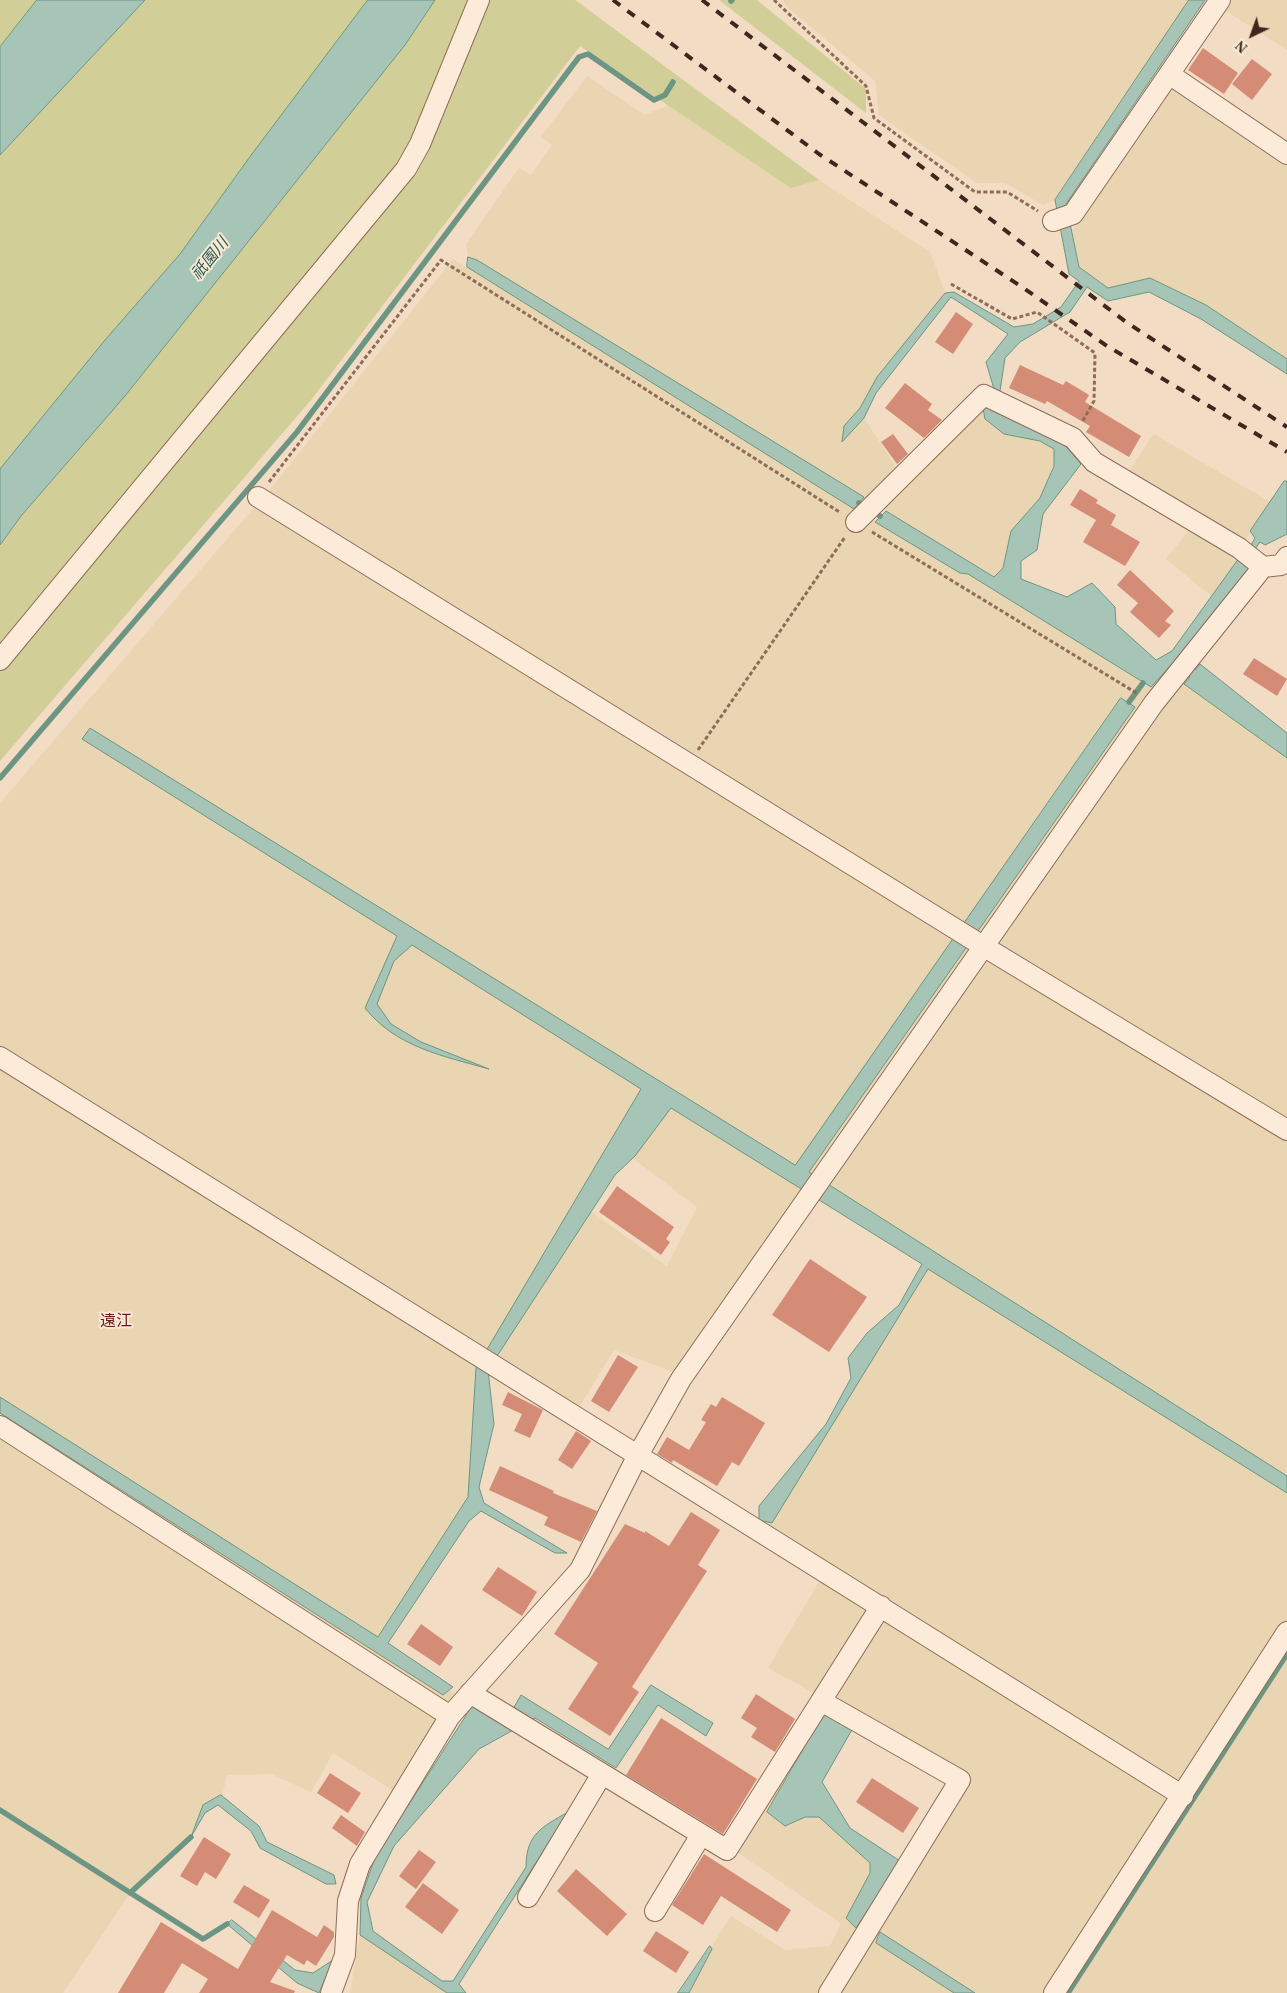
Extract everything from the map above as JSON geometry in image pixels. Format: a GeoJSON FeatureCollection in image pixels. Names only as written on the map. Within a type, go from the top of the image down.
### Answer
{"type":"FeatureCollection","features":[{"type":"Feature","properties":{"kind":"street"},"geometry":{"type":"LineString","coordinates":[[0,660],[406,169],[420,144],[479,0]]}},
{"type":"Feature","properties":{"kind":"street"},"geometry":{"type":"LineString","coordinates":[[1053,221],[1074,214],[1220,0]]}},
{"type":"Feature","properties":{"kind":"street"},"geometry":{"type":"LineString","coordinates":[[1169,74],[1287,154]]}},
{"type":"Feature","properties":{"kind":"street"},"geometry":{"type":"LineString","coordinates":[[331,1993],[345,1955],[348,1901],[360,1864],[450,1716],[580,1570],[638,1455],[681,1379],[980,944],[1154,703],[1269,561],[1094,462],[1073,438],[984,395],[864,514]]}},
{"type":"Feature","properties":{"kind":"street"},"geometry":{"type":"LineString","coordinates":[[258,497],[980,944],[1287,1130]]}},
{"type":"Feature","properties":{"kind":"street"},"geometry":{"type":"LineString","coordinates":[[0,1057],[1183,1796]]}},
{"type":"Feature","properties":{"kind":"street"},"geometry":{"type":"LineString","coordinates":[[0,1426],[450,1716]]}},
{"type":"Feature","properties":{"kind":"street"},"geometry":{"type":"LineString","coordinates":[[470,1693],[727,1850],[880,1606]]}},
{"type":"Feature","properties":{"kind":"street"},"geometry":{"type":"LineString","coordinates":[[1054,1993],[1183,1796],[1287,1632]]}},
{"type":"Feature","properties":{"kind":"street"},"geometry":{"type":"LineString","coordinates":[[821,1701],[960,1780],[829,1993]]}},
{"type":"Feature","properties":{"kind":"street"},"geometry":{"type":"LineString","coordinates":[[528,1898],[602,1774]]}},
{"type":"Feature","properties":{"kind":"street"},"geometry":{"type":"LineString","coordinates":[[654,1911],[701,1835]]}},
{"type":"Feature","properties":{"kind":"path"},"geometry":{"type":"LineString","coordinates":[[774,0],[866,86],[874,118],[975,192],[1007,192],[1053,221]]}},
{"type":"Feature","properties":{"kind":"path"},"geometry":{"type":"LineString","coordinates":[[258,497],[441,260],[864,514],[1130,688]]}},
{"type":"Feature","properties":{"kind":"path"},"geometry":{"type":"LineString","coordinates":[[950,284],[1012,319],[1037,312],[1095,353],[1094,401],[1073,438]]}},
{"type":"Feature","properties":{"kind":"path"},"geometry":{"type":"LineString","coordinates":[[689,763],[864,514]]}},
{"type":"Feature","properties":{"kind":"shaded area"},"geometry":{"type":"Polygon","coordinates":[[[0,0],[37,0],[0,47],[0,0]]]}},
{"type":"Feature","properties":{"kind":"shaded area"},"geometry":{"type":"Polygon","coordinates":[[[145,0],[368,0],[249,158],[180,254],[105,340],[0,469],[0,155],[145,0]]]}},
{"type":"Feature","properties":{"kind":"shaded area"},"geometry":{"type":"Polygon","coordinates":[[[435,0],[575,0],[819,180],[791,188],[580,46],[311,400],[0,761],[0,545],[21,516],[125,396],[405,45],[435,0]]]}},
{"type":"Feature","properties":{"kind":"shaded area"},"geometry":{"type":"Polygon","coordinates":[[[719,0],[757,0],[866,89],[866,113],[719,0]]]}},
{"type":"Feature","properties":{"kind":"shaded area"},"geometry":{"type":"Polygon","coordinates":[[[783,0],[1189,0],[1055,200],[1043,205],[1005,183],[977,183],[879,115],[875,81],[786,6],[783,0]]]}},
{"type":"Feature","properties":{"kind":"shaded area"},"geometry":{"type":"Polygon","coordinates":[[[1233,0],[1287,0],[1287,50],[1226,11],[1233,0]]]}},
{"type":"Feature","properties":{"kind":"shaded area"},"geometry":{"type":"Polygon","coordinates":[[[587,76],[645,115],[669,105],[791,188],[819,180],[931,253],[945,293],[860,407],[864,418],[905,481],[983,408],[1004,434],[1040,441],[1054,448],[1054,465],[1040,498],[1011,531],[1003,568],[994,577],[477,260],[468,257],[466,244],[519,168],[531,175],[552,145],[541,137],[587,76]]]}},
{"type":"Feature","properties":{"kind":"shaded area"},"geometry":{"type":"Polygon","coordinates":[[[1170,87],[1250,137],[1287,165],[1287,359],[1206,305],[1150,278],[1109,288],[1079,267],[1072,231],[1170,87]]]}},
{"type":"Feature","properties":{"kind":"shaded area"},"geometry":{"type":"Polygon","coordinates":[[[453,259],[854,509],[960,573],[968,574],[1151,687],[1171,664],[1190,677],[1185,684],[1287,758],[1287,1993],[682,1993],[731,1916],[785,1950],[830,1946],[841,1923],[734,1850],[780,1775],[896,1876],[959,1772],[768,1668],[827,1568],[765,1527],[928,1259],[808,1183],[673,1372],[614,1350],[577,1411],[495,1354],[482,1376],[473,1504],[381,1644],[455,1694],[394,1791],[333,1753],[311,1792],[271,1774],[227,1775],[221,1801],[204,1810],[191,1837],[130,1893],[63,1993],[0,1993],[0,803],[276,482],[453,259]],[[622,1150],[585,1207],[667,1266],[697,1207],[622,1150]]]}},
{"type":"Feature","properties":{"kind":"shaded area"},"geometry":{"type":"Polygon","coordinates":[[[1154,434],[1270,502],[1250,531],[1239,558],[1211,596],[1166,559],[1203,513],[1129,471],[1154,434]]]}},
{"type":"Feature","properties":{"kind":"shaded area"},"geometry":{"type":"Polygon","coordinates":[[[360,1935],[447,1993],[350,1993],[360,1935]]]}},
{"type":"Feature","properties":{"kind":"water"},"geometry":{"type":"Polygon","coordinates":[[[37,0],[145,0],[0,155],[0,47],[37,0]]]}},
{"type":"Feature","properties":{"kind":"water","name":"祇園川"},"geometry":{"type":"Polygon","coordinates":[[[368,0],[435,0],[405,45],[125,396],[21,516],[0,545],[0,469],[105,340],[180,254],[249,158],[368,0]]]}},
{"type":"Feature","properties":{"kind":"water"},"geometry":{"type":"Polygon","coordinates":[[[1189,0],[1205,0],[1066,204],[1079,267],[1108,288],[1150,278],[1206,305],[1287,359],[1287,374],[1201,319],[1149,292],[1108,301],[1087,287],[1070,312],[1020,342],[1005,358],[1000,391],[994,389],[986,362],[1008,334],[951,297],[876,393],[864,418],[842,442],[844,426],[860,408],[877,377],[945,293],[954,292],[1014,327],[1033,324],[1061,307],[1079,281],[1069,274],[1055,200],[1189,0]]]}},
{"type":"Feature","properties":{"kind":"water"},"geometry":{"type":"Polygon","coordinates":[[[468,257],[477,260],[864,497],[854,509],[467,267],[468,257]]]}},
{"type":"Feature","properties":{"kind":"water"},"geometry":{"type":"Polygon","coordinates":[[[993,404],[1057,436],[1081,464],[1043,514],[1037,550],[1021,561],[1021,579],[1067,597],[1092,583],[1115,607],[1116,624],[1156,660],[1172,651],[1239,558],[1243,559],[1255,538],[1250,531],[1284,481],[1287,481],[1287,534],[1265,545],[1260,542],[1246,562],[1251,565],[1180,657],[1195,670],[1200,664],[1287,733],[1287,758],[1184,684],[1190,677],[1172,664],[1151,687],[968,574],[960,573],[875,522],[886,511],[994,577],[1003,568],[1011,531],[1040,498],[1054,466],[1054,449],[1040,441],[1004,434],[985,419],[983,408],[993,404]]]}},
{"type":"Feature","properties":{"kind":"water"},"geometry":{"type":"Polygon","coordinates":[[[1121,698],[1135,707],[809,1172],[1287,1476],[1287,1493],[928,1269],[772,1523],[759,1520],[759,1506],[826,1424],[851,1378],[848,1358],[867,1333],[899,1305],[922,1264],[671,1108],[635,1156],[615,1175],[488,1370],[494,1424],[479,1487],[484,1503],[567,1553],[555,1553],[481,1511],[469,1521],[388,1643],[453,1687],[443,1695],[0,1413],[0,1397],[378,1637],[468,1497],[476,1368],[641,1089],[412,945],[394,961],[377,1004],[391,1024],[421,1042],[489,1069],[421,1048],[391,1032],[365,1008],[397,936],[82,739],[90,728],[795,1165],[1121,698]]]}},
{"type":"Feature","properties":{"kind":"water"},"geometry":{"type":"Polygon","coordinates":[[[651,1685],[713,1723],[706,1736],[658,1705],[616,1768],[535,1718],[479,1749],[394,1846],[367,1902],[373,1931],[442,1981],[453,1981],[526,1867],[532,1839],[543,1827],[568,1812],[459,1984],[466,1993],[447,1993],[360,1935],[361,1898],[375,1857],[472,1706],[496,1721],[513,1709],[521,1695],[608,1749],[651,1685]]]}},
{"type":"Feature","properties":{"kind":"water"},"geometry":{"type":"Polygon","coordinates":[[[824,1714],[853,1728],[822,1782],[850,1828],[900,1861],[856,1928],[846,1918],[870,1873],[870,1863],[819,1817],[805,1817],[785,1826],[767,1812],[824,1714]]]}},
{"type":"Feature","properties":{"kind":"water"},"geometry":{"type":"Polygon","coordinates":[[[221,1795],[259,1826],[267,1842],[334,1875],[336,1884],[326,1884],[260,1848],[251,1831],[218,1805],[205,1813],[191,1837],[203,1805],[221,1795]]]}},
{"type":"Feature","properties":{"kind":"water"},"geometry":{"type":"Polygon","coordinates":[[[232,1920],[295,1970],[313,1973],[333,1960],[319,1993],[297,1983],[227,1924],[232,1920]]]}},
{"type":"Feature","properties":{"kind":"water"},"geometry":{"type":"Polygon","coordinates":[[[880,1932],[975,1993],[954,1993],[876,1943],[880,1932]]]}},
{"type":"Feature","properties":{"kind":"water"},"geometry":{"type":"Polygon","coordinates":[[[710,1946],[712,1949],[689,1993],[678,1993],[710,1946]]]}},
{"type":"Feature","properties":{"kind":"building"},"geometry":{"type":"Polygon","coordinates":[[[1203,48],[1238,73],[1224,94],[1188,70],[1203,48]]]}},
{"type":"Feature","properties":{"kind":"building"},"geometry":{"type":"Polygon","coordinates":[[[1252,59],[1272,74],[1252,100],[1232,84],[1252,59]]]}},
{"type":"Feature","properties":{"kind":"building"},"geometry":{"type":"Polygon","coordinates":[[[956,312],[973,324],[953,354],[935,342],[956,312]]]}},
{"type":"Feature","properties":{"kind":"building"},"geometry":{"type":"Polygon","coordinates":[[[1020,365],[1063,385],[1066,381],[1089,395],[1085,402],[1141,436],[1129,457],[1086,432],[1090,426],[1047,401],[1045,404],[1009,388],[1020,365]]]}},
{"type":"Feature","properties":{"kind":"building"},"geometry":{"type":"Polygon","coordinates":[[[905,383],[932,404],[928,410],[942,420],[924,438],[885,408],[905,383]]]}},
{"type":"Feature","properties":{"kind":"building"},"geometry":{"type":"Polygon","coordinates":[[[893,434],[908,454],[897,464],[881,442],[893,434]]]}},
{"type":"Feature","properties":{"kind":"building"},"geometry":{"type":"Polygon","coordinates":[[[1080,489],[1098,500],[1096,503],[1116,515],[1111,525],[1140,542],[1125,566],[1083,542],[1096,520],[1070,505],[1080,489]]]}},
{"type":"Feature","properties":{"kind":"building"},"geometry":{"type":"Polygon","coordinates":[[[1130,570],[1174,611],[1165,621],[1171,625],[1159,638],[1130,612],[1138,603],[1117,585],[1130,570]]]}},
{"type":"Feature","properties":{"kind":"building"},"geometry":{"type":"Polygon","coordinates":[[[1254,658],[1287,679],[1277,696],[1243,674],[1254,658]]]}},
{"type":"Feature","properties":{"kind":"building"},"geometry":{"type":"Polygon","coordinates":[[[617,1186],[674,1227],[666,1239],[670,1242],[661,1255],[599,1212],[617,1186]]]}},
{"type":"Feature","properties":{"kind":"building"},"geometry":{"type":"Polygon","coordinates":[[[810,1259],[867,1297],[829,1352],[772,1315],[810,1259]]]}},
{"type":"Feature","properties":{"kind":"building"},"geometry":{"type":"Polygon","coordinates":[[[618,1355],[638,1367],[609,1412],[591,1401],[618,1355]]]}},
{"type":"Feature","properties":{"kind":"building"},"geometry":{"type":"Polygon","coordinates":[[[508,1392],[543,1410],[530,1438],[514,1431],[522,1414],[502,1405],[508,1392]]]}},
{"type":"Feature","properties":{"kind":"building"},"geometry":{"type":"Polygon","coordinates":[[[722,1397],[765,1423],[739,1466],[732,1462],[717,1486],[673,1460],[672,1463],[657,1454],[667,1437],[689,1450],[706,1422],[701,1420],[711,1404],[716,1407],[722,1397]]]}},
{"type":"Feature","properties":{"kind":"building"},"geometry":{"type":"Polygon","coordinates":[[[576,1431],[591,1441],[572,1469],[558,1460],[576,1431]]]}},
{"type":"Feature","properties":{"kind":"building"},"geometry":{"type":"Polygon","coordinates":[[[500,1466],[554,1491],[553,1493],[597,1511],[581,1542],[544,1525],[548,1517],[489,1490],[500,1466]]]}},
{"type":"Feature","properties":{"kind":"building"},"geometry":{"type":"Polygon","coordinates":[[[691,1512],[720,1530],[698,1565],[707,1571],[632,1687],[639,1692],[610,1736],[568,1709],[598,1663],[554,1634],[625,1524],[645,1533],[645,1531],[669,1546],[691,1512]]]}},
{"type":"Feature","properties":{"kind":"building"},"geometry":{"type":"Polygon","coordinates":[[[498,1567],[537,1592],[522,1616],[482,1590],[498,1567]]]}},
{"type":"Feature","properties":{"kind":"building"},"geometry":{"type":"Polygon","coordinates":[[[421,1624],[453,1647],[440,1666],[407,1644],[421,1624]]]}},
{"type":"Feature","properties":{"kind":"building"},"geometry":{"type":"Polygon","coordinates":[[[756,1694],[795,1719],[775,1752],[751,1737],[757,1728],[741,1718],[756,1694]]]}},
{"type":"Feature","properties":{"kind":"building"},"geometry":{"type":"Polygon","coordinates":[[[661,1718],[757,1779],[723,1834],[626,1775],[661,1718]]]}},
{"type":"Feature","properties":{"kind":"building"},"geometry":{"type":"Polygon","coordinates":[[[330,1773],[361,1793],[348,1813],[317,1793],[330,1773]]]}},
{"type":"Feature","properties":{"kind":"building"},"geometry":{"type":"Polygon","coordinates":[[[872,1778],[919,1808],[903,1833],[856,1802],[872,1778]]]}},
{"type":"Feature","properties":{"kind":"building"},"geometry":{"type":"Polygon","coordinates":[[[341,1815],[365,1832],[357,1846],[332,1828],[341,1815]]]}},
{"type":"Feature","properties":{"kind":"building"},"geometry":{"type":"Polygon","coordinates":[[[204,1837],[231,1854],[216,1879],[205,1872],[197,1886],[180,1876],[204,1837]]]}},
{"type":"Feature","properties":{"kind":"building"},"geometry":{"type":"Polygon","coordinates":[[[419,1850],[436,1862],[416,1889],[399,1876],[419,1850]]]}},
{"type":"Feature","properties":{"kind":"building"},"geometry":{"type":"Polygon","coordinates":[[[704,1854],[791,1910],[777,1932],[721,1896],[703,1925],[672,1905],[704,1854]]]}},
{"type":"Feature","properties":{"kind":"building"},"geometry":{"type":"Polygon","coordinates":[[[576,1869],[627,1914],[607,1936],[557,1891],[576,1869]]]}},
{"type":"Feature","properties":{"kind":"building"},"geometry":{"type":"Polygon","coordinates":[[[423,1883],[459,1910],[442,1934],[405,1907],[423,1883]]]}},
{"type":"Feature","properties":{"kind":"building"},"geometry":{"type":"Polygon","coordinates":[[[244,1885],[270,1900],[259,1918],[233,1902],[244,1885]]]}},
{"type":"Feature","properties":{"kind":"building"},"geometry":{"type":"Polygon","coordinates":[[[272,1910],[317,1937],[324,1925],[334,1932],[334,1937],[316,1966],[307,1960],[304,1965],[287,1955],[270,1982],[295,1991],[294,1993],[199,1993],[208,1979],[182,1963],[164,1993],[118,1993],[161,1922],[238,1969],[272,1910]]]}},
{"type":"Feature","properties":{"kind":"building"},"geometry":{"type":"Polygon","coordinates":[[[656,1931],[689,1952],[676,1973],[643,1951],[656,1931]]]}},
{"type":"Feature","properties":{"kind":"waterway"},"geometry":{"type":"LineString","coordinates":[[0,778],[297,432],[579,57],[588,54],[654,100],[665,95],[673,82]]}},
{"type":"Feature","properties":{"kind":"waterway"},"geometry":{"type":"LineString","coordinates":[[859,503],[880,516]]}},
{"type":"Feature","properties":{"kind":"waterway"},"geometry":{"type":"LineString","coordinates":[[1129,702],[1143,683]]}},
{"type":"Feature","properties":{"kind":"waterway"},"geometry":{"type":"LineString","coordinates":[[1068,1993],[1287,1654]]}},
{"type":"Feature","properties":{"kind":"waterway"},"geometry":{"type":"LineString","coordinates":[[0,1810],[203,1939],[227,1924]]}},
{"type":"Feature","properties":{"kind":"waterway"},"geometry":{"type":"LineString","coordinates":[[130,1893],[191,1837]]}},
{"type":"Feature","properties":{"kind":"railway"},"geometry":{"type":"LineString","coordinates":[[613,0],[819,154],[1022,287],[1107,346],[1287,452]]}},
{"type":"Feature","properties":{"kind":"railway"},"geometry":{"type":"LineString","coordinates":[[702,0],[1126,322],[1287,427]]}},
{"type":"Feature","properties":{"kind":"district","name":"遠江"},"geometry":{"type":"Point","coordinates":[116,1320]}}]}
